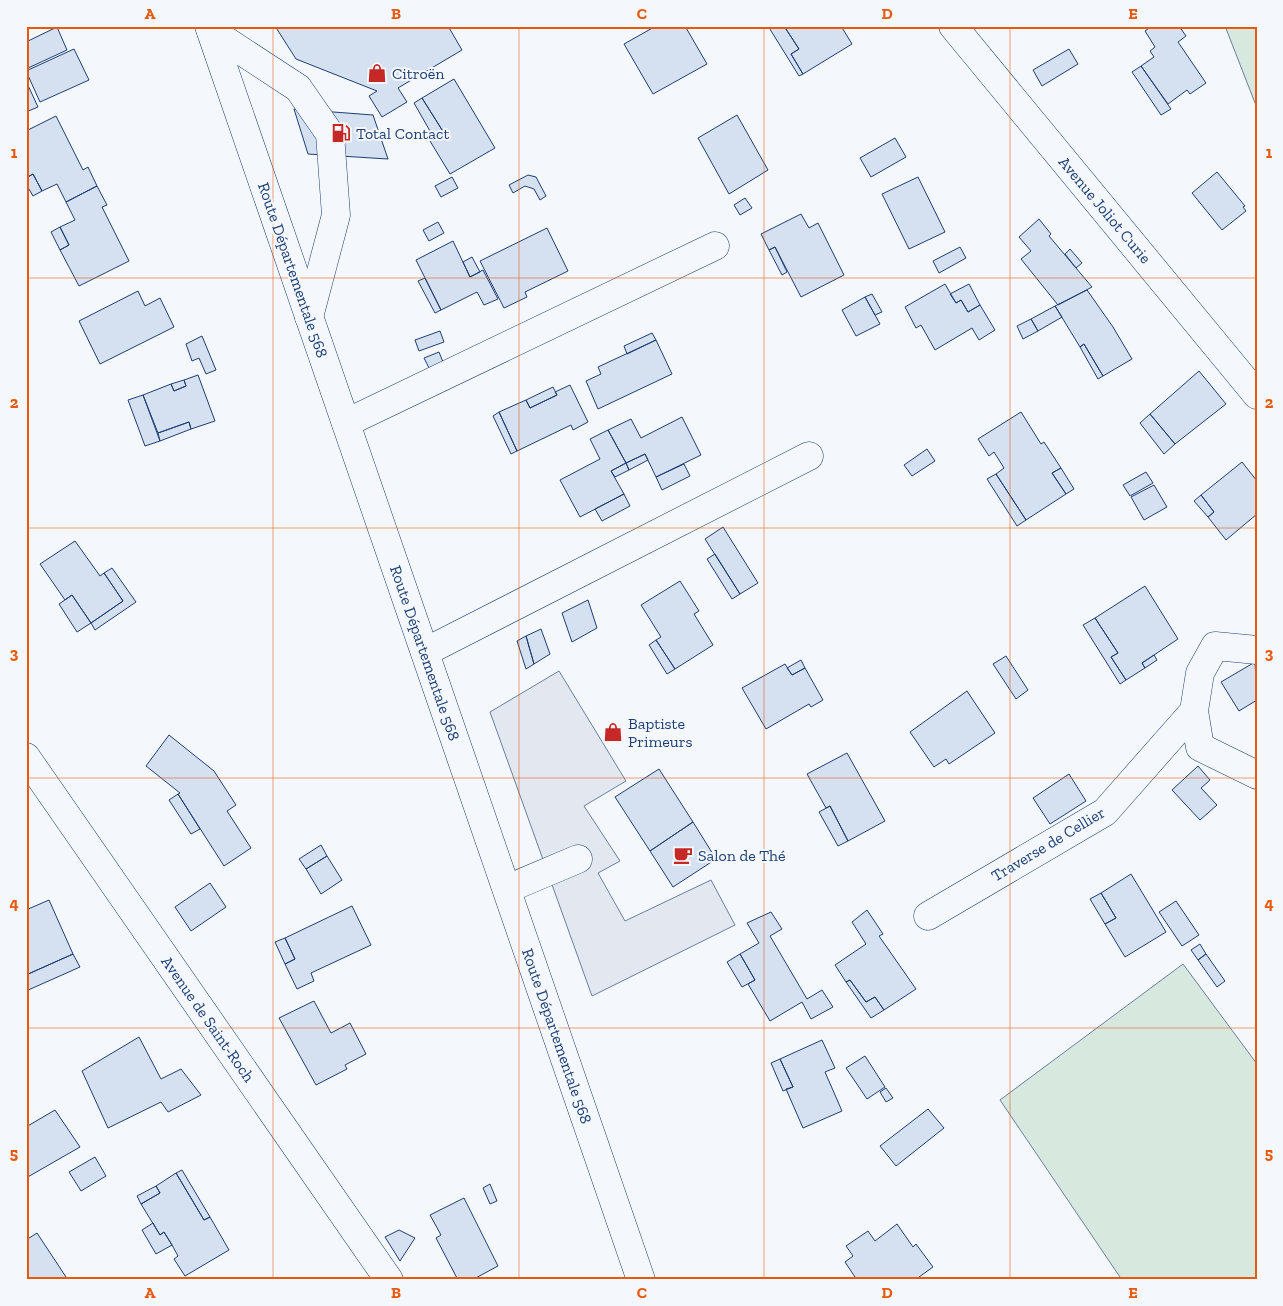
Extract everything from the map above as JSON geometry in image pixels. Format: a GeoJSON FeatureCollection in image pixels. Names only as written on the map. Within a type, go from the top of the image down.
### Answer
{"type":"FeatureCollection","features":[{"type":"Feature","properties":{"kind":"street","name":"Avenue Joliot Curie"},"geometry":{"type":"LineString","coordinates":[[953,26],[1257,395]]}},
{"type":"Feature","properties":{"kind":"street","name":"Route Départementale 568"},"geometry":{"type":"LineString","coordinates":[[210,29],[641,1280]]}},
{"type":"Feature","properties":{"kind":"street"},"geometry":{"type":"LineString","coordinates":[[210,29],[298,88],[330,134],[336,214],[309,317]]}},
{"type":"Feature","properties":{"kind":"street"},"geometry":{"type":"LineString","coordinates":[[346,424],[716,246]]}},
{"type":"Feature","properties":{"kind":"street"},"geometry":{"type":"LineString","coordinates":[[425,652],[810,456]]}},
{"type":"Feature","properties":{"kind":"street"},"geometry":{"type":"LineString","coordinates":[[1257,650],[1215,646],[1200,673],[1194,711],[1200,747],[1257,775]]}},
{"type":"Feature","properties":{"kind":"street","name":"Traverse de Cellier"},"geometry":{"type":"LineString","coordinates":[[928,916],[1105,812],[1194,711]]}},
{"type":"Feature","properties":{"kind":"street","name":"Avenue de Saint-Roch"},"geometry":{"type":"LineString","coordinates":[[26,757],[389,1280]]}},
{"type":"Feature","properties":{"kind":"street"},"geometry":{"type":"LineString","coordinates":[[507,889],[578,859]]}},
{"type":"Feature","properties":{"kind":"shaded area"},"geometry":{"type":"Polygon","coordinates":[[[1225,26],[1257,26],[1257,108],[1225,26]]]}},
{"type":"Feature","properties":{"kind":"shaded area"},"geometry":{"type":"Polygon","coordinates":[[[559,671],[626,781],[584,806],[620,861],[598,873],[625,921],[711,880],[735,925],[592,996],[490,712],[559,671]]]}},
{"type":"Feature","properties":{"kind":"shaded area"},"geometry":{"type":"Polygon","coordinates":[[[1183,964],[1257,1064],[1257,1280],[1122,1280],[1000,1100],[1183,964]]]}},
{"type":"Feature","properties":{"kind":"building","name":"Citroën"},"geometry":{"type":"Polygon","coordinates":[[[275,26],[448,26],[462,50],[398,88],[407,102],[382,117],[369,96],[377,91],[296,59],[275,26]]]}},
{"type":"Feature","properties":{"kind":"building"},"geometry":{"type":"Polygon","coordinates":[[[656,26],[685,26],[707,64],[653,94],[624,44],[656,26]]]}},
{"type":"Feature","properties":{"kind":"building"},"geometry":{"type":"Polygon","coordinates":[[[768,26],[784,26],[799,49],[791,54],[803,74],[799,76],[768,26]]]}},
{"type":"Feature","properties":{"kind":"building"},"geometry":{"type":"Polygon","coordinates":[[[784,26],[841,26],[852,44],[803,74],[791,54],[799,49],[784,26]]]}},
{"type":"Feature","properties":{"kind":"building"},"geometry":{"type":"Polygon","coordinates":[[[1152,26],[1179,26],[1186,36],[1178,42],[1206,83],[1190,94],[1187,90],[1168,104],[1141,66],[1154,57],[1150,51],[1155,47],[1145,31],[1152,26]]]}},
{"type":"Feature","properties":{"kind":"building"},"geometry":{"type":"Polygon","coordinates":[[[57,27],[67,50],[26,69],[26,42],[57,27]]]}},
{"type":"Feature","properties":{"kind":"building"},"geometry":{"type":"Polygon","coordinates":[[[74,49],[89,80],[40,102],[26,71],[74,49]]]}},
{"type":"Feature","properties":{"kind":"building"},"geometry":{"type":"Polygon","coordinates":[[[1069,49],[1078,64],[1042,86],[1033,70],[1069,49]]]}},
{"type":"Feature","properties":{"kind":"building"},"geometry":{"type":"Polygon","coordinates":[[[1141,66],[1171,109],[1161,115],[1132,72],[1141,66]]]}},
{"type":"Feature","properties":{"kind":"building"},"geometry":{"type":"Polygon","coordinates":[[[454,79],[495,148],[450,174],[430,141],[444,133],[422,98],[454,79]]]}},
{"type":"Feature","properties":{"kind":"building"},"geometry":{"type":"Polygon","coordinates":[[[26,81],[38,107],[26,112],[26,81]]]}},
{"type":"Feature","properties":{"kind":"building"},"geometry":{"type":"Polygon","coordinates":[[[422,98],[444,133],[434,138],[414,103],[422,98]]]}},
{"type":"Feature","properties":{"kind":"building"},"geometry":{"type":"Polygon","coordinates":[[[294,109],[373,115],[388,159],[308,154],[294,109]]]}},
{"type":"Feature","properties":{"kind":"building"},"geometry":{"type":"Polygon","coordinates":[[[737,115],[768,170],[729,194],[698,138],[737,115]]]}},
{"type":"Feature","properties":{"kind":"building"},"geometry":{"type":"Polygon","coordinates":[[[56,116],[83,170],[88,167],[97,186],[66,202],[57,184],[42,191],[33,174],[26,178],[26,131],[56,116]]]}},
{"type":"Feature","properties":{"kind":"building"},"geometry":{"type":"Polygon","coordinates":[[[895,138],[906,157],[871,177],[860,158],[895,138]]]}},
{"type":"Feature","properties":{"kind":"building"},"geometry":{"type":"Polygon","coordinates":[[[1217,172],[1245,206],[1243,207],[1246,211],[1222,230],[1192,193],[1217,172]]]}},
{"type":"Feature","properties":{"kind":"building"},"geometry":{"type":"Polygon","coordinates":[[[33,174],[42,191],[33,196],[26,184],[26,178],[33,174]]]}},
{"type":"Feature","properties":{"kind":"building"},"geometry":{"type":"Polygon","coordinates":[[[528,175],[536,177],[546,196],[540,200],[534,189],[525,186],[513,193],[509,185],[528,175]]]}},
{"type":"Feature","properties":{"kind":"building"},"geometry":{"type":"Polygon","coordinates":[[[452,177],[458,188],[441,197],[435,186],[452,177]]]}},
{"type":"Feature","properties":{"kind":"building"},"geometry":{"type":"Polygon","coordinates":[[[918,177],[945,232],[909,249],[882,194],[918,177]]]}},
{"type":"Feature","properties":{"kind":"building"},"geometry":{"type":"Polygon","coordinates":[[[97,186],[107,205],[102,207],[129,261],[79,286],[60,250],[69,245],[60,227],[75,220],[66,202],[97,186]]]}},
{"type":"Feature","properties":{"kind":"building"},"geometry":{"type":"Polygon","coordinates":[[[745,198],[752,208],[740,215],[734,205],[745,198]]]}},
{"type":"Feature","properties":{"kind":"building"},"geometry":{"type":"Polygon","coordinates":[[[801,214],[809,228],[818,223],[844,275],[801,297],[775,247],[769,250],[761,234],[801,214]]]}},
{"type":"Feature","properties":{"kind":"building"},"geometry":{"type":"Polygon","coordinates":[[[1039,219],[1051,234],[1049,236],[1092,287],[1058,305],[1021,259],[1031,251],[1019,237],[1039,219]]]}},
{"type":"Feature","properties":{"kind":"building"},"geometry":{"type":"Polygon","coordinates":[[[438,222],[444,233],[429,241],[423,230],[438,222]]]}},
{"type":"Feature","properties":{"kind":"building"},"geometry":{"type":"Polygon","coordinates":[[[60,227],[69,245],[60,250],[51,232],[60,227]]]}},
{"type":"Feature","properties":{"kind":"building"},"geometry":{"type":"Polygon","coordinates":[[[547,228],[568,271],[525,292],[527,297],[504,308],[480,261],[547,228]]]}},
{"type":"Feature","properties":{"kind":"building"},"geometry":{"type":"Polygon","coordinates":[[[453,241],[470,277],[483,270],[498,299],[484,305],[477,292],[441,310],[416,260],[453,241]]]}},
{"type":"Feature","properties":{"kind":"building"},"geometry":{"type":"Polygon","coordinates":[[[775,247],[787,272],[782,275],[769,250],[775,247]]]}},
{"type":"Feature","properties":{"kind":"building"},"geometry":{"type":"Polygon","coordinates":[[[960,247],[966,258],[939,273],[933,261],[960,247]]]}},
{"type":"Feature","properties":{"kind":"building"},"geometry":{"type":"Polygon","coordinates":[[[1070,249],[1082,263],[1076,268],[1065,254],[1070,249]]]}},
{"type":"Feature","properties":{"kind":"building"},"geometry":{"type":"Polygon","coordinates":[[[472,257],[480,272],[470,277],[463,262],[472,257]]]}},
{"type":"Feature","properties":{"kind":"building"},"geometry":{"type":"Polygon","coordinates":[[[425,278],[441,310],[435,313],[418,281],[425,278]]]}},
{"type":"Feature","properties":{"kind":"building"},"geometry":{"type":"Polygon","coordinates":[[[945,284],[956,303],[961,300],[968,312],[980,305],[995,330],[979,340],[972,328],[935,350],[921,325],[916,328],[905,307],[945,284]]]}},
{"type":"Feature","properties":{"kind":"building"},"geometry":{"type":"Polygon","coordinates":[[[969,284],[980,305],[968,312],[961,300],[956,303],[950,294],[969,284]]]}},
{"type":"Feature","properties":{"kind":"building"},"geometry":{"type":"Polygon","coordinates":[[[1087,290],[1113,327],[1132,359],[1103,376],[1084,344],[1080,347],[1055,306],[1087,290]]]}},
{"type":"Feature","properties":{"kind":"building"},"geometry":{"type":"Polygon","coordinates":[[[138,291],[145,306],[160,298],[174,327],[100,364],[79,321],[138,291]]]}},
{"type":"Feature","properties":{"kind":"building"},"geometry":{"type":"Polygon","coordinates":[[[872,294],[882,312],[875,315],[865,297],[872,294]]]}},
{"type":"Feature","properties":{"kind":"building"},"geometry":{"type":"Polygon","coordinates":[[[865,297],[880,324],[856,336],[842,310],[865,297]]]}},
{"type":"Feature","properties":{"kind":"building"},"geometry":{"type":"Polygon","coordinates":[[[1055,306],[1062,317],[1038,331],[1031,319],[1055,306]]]}},
{"type":"Feature","properties":{"kind":"building"},"geometry":{"type":"Polygon","coordinates":[[[1031,319],[1038,331],[1023,339],[1017,326],[1031,319]]]}},
{"type":"Feature","properties":{"kind":"building"},"geometry":{"type":"Polygon","coordinates":[[[440,331],[444,342],[419,351],[415,340],[440,331]]]}},
{"type":"Feature","properties":{"kind":"building"},"geometry":{"type":"Polygon","coordinates":[[[652,333],[656,340],[627,354],[624,346],[652,333]]]}},
{"type":"Feature","properties":{"kind":"building"},"geometry":{"type":"Polygon","coordinates":[[[202,336],[216,370],[206,374],[199,358],[192,361],[186,344],[202,336]]]}},
{"type":"Feature","properties":{"kind":"building"},"geometry":{"type":"Polygon","coordinates":[[[656,340],[672,374],[598,409],[586,381],[601,374],[598,367],[656,340]]]}},
{"type":"Feature","properties":{"kind":"building"},"geometry":{"type":"Polygon","coordinates":[[[1084,344],[1103,376],[1098,379],[1080,347],[1084,344]]]}},
{"type":"Feature","properties":{"kind":"building"},"geometry":{"type":"Polygon","coordinates":[[[439,352],[443,362],[429,368],[424,358],[439,352]]]}},
{"type":"Feature","properties":{"kind":"building"},"geometry":{"type":"Polygon","coordinates":[[[1199,371],[1226,404],[1175,444],[1150,414],[1199,371]]]}},
{"type":"Feature","properties":{"kind":"building"},"geometry":{"type":"Polygon","coordinates":[[[198,375],[215,421],[191,429],[189,422],[158,433],[143,395],[171,384],[174,391],[186,386],[184,380],[198,375]]]}},
{"type":"Feature","properties":{"kind":"building"},"geometry":{"type":"Polygon","coordinates":[[[184,380],[186,386],[174,391],[171,384],[184,380]]]}},
{"type":"Feature","properties":{"kind":"building"},"geometry":{"type":"Polygon","coordinates":[[[570,385],[588,422],[573,430],[571,425],[517,451],[499,412],[526,400],[530,408],[557,395],[555,392],[570,385]]]}},
{"type":"Feature","properties":{"kind":"building"},"geometry":{"type":"Polygon","coordinates":[[[553,387],[557,395],[530,408],[526,400],[553,387]]]}},
{"type":"Feature","properties":{"kind":"building"},"geometry":{"type":"Polygon","coordinates":[[[143,395],[160,441],[145,446],[128,400],[143,395]]]}},
{"type":"Feature","properties":{"kind":"building"},"geometry":{"type":"Polygon","coordinates":[[[499,412],[517,451],[511,454],[493,416],[499,412]]]}},
{"type":"Feature","properties":{"kind":"building"},"geometry":{"type":"Polygon","coordinates":[[[1021,412],[1041,444],[1044,442],[1061,468],[1052,473],[1066,494],[1026,520],[996,474],[1004,468],[994,452],[989,456],[978,439],[1021,412]]]}},
{"type":"Feature","properties":{"kind":"building"},"geometry":{"type":"Polygon","coordinates":[[[1150,414],[1175,444],[1164,454],[1140,423],[1150,414]]]}},
{"type":"Feature","properties":{"kind":"building"},"geometry":{"type":"Polygon","coordinates":[[[682,417],[701,455],[656,477],[645,454],[626,463],[608,430],[631,419],[641,438],[682,417]]]}},
{"type":"Feature","properties":{"kind":"building"},"geometry":{"type":"Polygon","coordinates":[[[189,422],[191,429],[160,441],[158,433],[189,422]]]}},
{"type":"Feature","properties":{"kind":"building"},"geometry":{"type":"Polygon","coordinates":[[[608,430],[626,463],[611,471],[624,494],[580,517],[560,480],[600,459],[590,439],[608,430]]]}},
{"type":"Feature","properties":{"kind":"building"},"geometry":{"type":"Polygon","coordinates":[[[927,449],[935,461],[912,476],[904,465],[927,449]]]}},
{"type":"Feature","properties":{"kind":"building"},"geometry":{"type":"Polygon","coordinates":[[[645,454],[648,460],[629,470],[626,463],[645,454]]]}},
{"type":"Feature","properties":{"kind":"building"},"geometry":{"type":"Polygon","coordinates":[[[1242,462],[1257,481],[1257,514],[1226,540],[1208,517],[1214,512],[1201,495],[1242,462]]]}},
{"type":"Feature","properties":{"kind":"building"},"geometry":{"type":"Polygon","coordinates":[[[626,463],[629,470],[615,477],[611,471],[626,463]]]}},
{"type":"Feature","properties":{"kind":"building"},"geometry":{"type":"Polygon","coordinates":[[[684,464],[690,476],[662,490],[656,477],[684,464]]]}},
{"type":"Feature","properties":{"kind":"building"},"geometry":{"type":"Polygon","coordinates":[[[1061,468],[1074,489],[1066,494],[1052,473],[1061,468]]]}},
{"type":"Feature","properties":{"kind":"building"},"geometry":{"type":"Polygon","coordinates":[[[1146,472],[1153,483],[1130,496],[1123,485],[1146,472]]]}},
{"type":"Feature","properties":{"kind":"building"},"geometry":{"type":"Polygon","coordinates":[[[996,474],[1026,520],[1017,526],[987,479],[996,474]]]}},
{"type":"Feature","properties":{"kind":"building"},"geometry":{"type":"Polygon","coordinates":[[[1154,485],[1167,507],[1144,520],[1131,497],[1154,485]]]}},
{"type":"Feature","properties":{"kind":"building"},"geometry":{"type":"Polygon","coordinates":[[[624,494],[630,506],[602,521],[595,509],[624,494]]]}},
{"type":"Feature","properties":{"kind":"building"},"geometry":{"type":"Polygon","coordinates":[[[1201,495],[1214,512],[1208,517],[1194,501],[1201,495]]]}},
{"type":"Feature","properties":{"kind":"building"},"geometry":{"type":"Polygon","coordinates":[[[723,527],[758,583],[740,594],[705,539],[723,527]]]}},
{"type":"Feature","properties":{"kind":"building"},"geometry":{"type":"Polygon","coordinates":[[[75,541],[100,576],[104,573],[123,601],[91,623],[72,595],[65,600],[40,564],[75,541]]]}},
{"type":"Feature","properties":{"kind":"building"},"geometry":{"type":"Polygon","coordinates":[[[715,554],[740,594],[732,599],[707,559],[715,554]]]}},
{"type":"Feature","properties":{"kind":"building"},"geometry":{"type":"Polygon","coordinates":[[[112,568],[136,602],[95,630],[91,623],[123,601],[104,573],[112,568]]]}},
{"type":"Feature","properties":{"kind":"building"},"geometry":{"type":"Polygon","coordinates":[[[680,581],[699,611],[694,614],[713,645],[675,669],[656,640],[661,637],[641,605],[680,581]]]}},
{"type":"Feature","properties":{"kind":"building"},"geometry":{"type":"Polygon","coordinates":[[[1145,586],[1178,639],[1142,663],[1145,668],[1126,680],[1111,657],[1118,653],[1095,618],[1145,586]]]}},
{"type":"Feature","properties":{"kind":"building"},"geometry":{"type":"Polygon","coordinates":[[[72,595],[91,623],[77,632],[59,604],[72,595]]]}},
{"type":"Feature","properties":{"kind":"building"},"geometry":{"type":"Polygon","coordinates":[[[588,600],[597,628],[572,642],[562,613],[588,600]]]}},
{"type":"Feature","properties":{"kind":"building"},"geometry":{"type":"Polygon","coordinates":[[[1095,618],[1118,653],[1111,657],[1126,680],[1120,684],[1083,625],[1095,618]]]}},
{"type":"Feature","properties":{"kind":"building"},"geometry":{"type":"Polygon","coordinates":[[[541,629],[550,654],[534,664],[526,636],[541,629]]]}},
{"type":"Feature","properties":{"kind":"building"},"geometry":{"type":"Polygon","coordinates":[[[526,636],[534,664],[526,669],[517,641],[526,636]]]}},
{"type":"Feature","properties":{"kind":"building"},"geometry":{"type":"Polygon","coordinates":[[[656,640],[675,669],[667,674],[649,645],[656,640]]]}},
{"type":"Feature","properties":{"kind":"building"},"geometry":{"type":"Polygon","coordinates":[[[1154,655],[1157,660],[1145,668],[1142,663],[1154,655]]]}},
{"type":"Feature","properties":{"kind":"building"},"geometry":{"type":"Polygon","coordinates":[[[1006,656],[1028,690],[1016,699],[993,664],[1006,656]]]}},
{"type":"Feature","properties":{"kind":"building"},"geometry":{"type":"Polygon","coordinates":[[[801,660],[805,668],[792,675],[787,668],[801,660]]]}},
{"type":"Feature","properties":{"kind":"building"},"geometry":{"type":"Polygon","coordinates":[[[1255,662],[1257,700],[1239,711],[1221,682],[1255,662]]]}},
{"type":"Feature","properties":{"kind":"building"},"geometry":{"type":"Polygon","coordinates":[[[785,664],[792,675],[805,668],[823,700],[811,707],[809,704],[766,729],[742,688],[785,664]]]}},
{"type":"Feature","properties":{"kind":"building"},"geometry":{"type":"Polygon","coordinates":[[[967,691],[995,733],[949,764],[946,759],[934,767],[910,732],[967,691]]]}},
{"type":"Feature","properties":{"kind":"building"},"geometry":{"type":"Polygon","coordinates":[[[169,735],[214,771],[236,805],[227,811],[251,848],[224,866],[178,794],[180,793],[146,766],[169,735]]]}},
{"type":"Feature","properties":{"kind":"building"},"geometry":{"type":"Polygon","coordinates":[[[847,753],[885,821],[848,841],[830,806],[826,808],[807,774],[847,753]]]}},
{"type":"Feature","properties":{"kind":"building"},"geometry":{"type":"Polygon","coordinates":[[[1198,766],[1210,780],[1201,788],[1217,805],[1200,820],[1172,790],[1198,766]]]}},
{"type":"Feature","properties":{"kind":"building"},"geometry":{"type":"Polygon","coordinates":[[[659,769],[693,822],[650,851],[615,797],[659,769]]]}},
{"type":"Feature","properties":{"kind":"building"},"geometry":{"type":"Polygon","coordinates":[[[1069,774],[1086,801],[1050,824],[1033,798],[1069,774]]]}},
{"type":"Feature","properties":{"kind":"building"},"geometry":{"type":"Polygon","coordinates":[[[178,794],[200,829],[191,834],[169,800],[178,794]]]}},
{"type":"Feature","properties":{"kind":"building"},"geometry":{"type":"Polygon","coordinates":[[[830,806],[848,841],[838,846],[819,812],[830,806]]]}},
{"type":"Feature","properties":{"kind":"building","name":"Salon de Thé"},"geometry":{"type":"Polygon","coordinates":[[[693,822],[716,859],[673,887],[650,851],[693,822]]]}},
{"type":"Feature","properties":{"kind":"building"},"geometry":{"type":"Polygon","coordinates":[[[321,845],[327,856],[306,869],[299,859],[321,845]]]}},
{"type":"Feature","properties":{"kind":"building"},"geometry":{"type":"Polygon","coordinates":[[[327,856],[342,880],[321,894],[306,869],[327,856]]]}},
{"type":"Feature","properties":{"kind":"building"},"geometry":{"type":"Polygon","coordinates":[[[1131,874],[1166,932],[1125,957],[1105,924],[1116,918],[1101,893],[1131,874]]]}},
{"type":"Feature","properties":{"kind":"building"},"geometry":{"type":"Polygon","coordinates":[[[210,883],[226,907],[191,931],[175,907],[210,883]]]}},
{"type":"Feature","properties":{"kind":"building"},"geometry":{"type":"Polygon","coordinates":[[[1101,893],[1116,918],[1105,924],[1090,899],[1101,893]]]}},
{"type":"Feature","properties":{"kind":"building"},"geometry":{"type":"Polygon","coordinates":[[[49,900],[73,954],[26,975],[26,910],[49,900]]]}},
{"type":"Feature","properties":{"kind":"building"},"geometry":{"type":"Polygon","coordinates":[[[1176,901],[1199,935],[1182,946],[1159,912],[1176,901]]]}},
{"type":"Feature","properties":{"kind":"building"},"geometry":{"type":"Polygon","coordinates":[[[352,906],[371,945],[311,973],[314,981],[297,989],[285,964],[295,959],[285,938],[352,906]]]}},
{"type":"Feature","properties":{"kind":"building"},"geometry":{"type":"Polygon","coordinates":[[[867,910],[883,934],[879,936],[916,989],[884,1010],[875,997],[866,1002],[850,980],[846,982],[835,965],[866,944],[852,922],[867,910]]]}},
{"type":"Feature","properties":{"kind":"building"},"geometry":{"type":"Polygon","coordinates":[[[771,912],[782,929],[770,936],[807,999],[822,990],[833,1007],[811,1019],[802,1002],[770,1021],[748,984],[755,980],[740,954],[759,943],[747,923],[771,912]]]}},
{"type":"Feature","properties":{"kind":"building"},"geometry":{"type":"Polygon","coordinates":[[[285,938],[295,959],[285,964],[275,942],[285,938]]]}},
{"type":"Feature","properties":{"kind":"building"},"geometry":{"type":"Polygon","coordinates":[[[1200,944],[1206,954],[1198,960],[1191,950],[1200,944]]]}},
{"type":"Feature","properties":{"kind":"building"},"geometry":{"type":"Polygon","coordinates":[[[73,954],[80,967],[26,991],[26,975],[73,954]]]}},
{"type":"Feature","properties":{"kind":"building"},"geometry":{"type":"Polygon","coordinates":[[[740,954],[755,980],[742,987],[727,962],[740,954]]]}},
{"type":"Feature","properties":{"kind":"building"},"geometry":{"type":"Polygon","coordinates":[[[1206,954],[1225,981],[1217,987],[1198,960],[1206,954]]]}},
{"type":"Feature","properties":{"kind":"building"},"geometry":{"type":"Polygon","coordinates":[[[850,980],[866,1002],[875,997],[884,1010],[871,1018],[846,982],[850,980]]]}},
{"type":"Feature","properties":{"kind":"building"},"geometry":{"type":"Polygon","coordinates":[[[314,1001],[331,1033],[350,1023],[366,1054],[345,1065],[347,1069],[316,1085],[279,1018],[314,1001]]]}},
{"type":"Feature","properties":{"kind":"building"},"geometry":{"type":"Polygon","coordinates":[[[139,1037],[161,1079],[181,1069],[201,1095],[168,1112],[161,1102],[108,1128],[82,1071],[139,1037]]]}},
{"type":"Feature","properties":{"kind":"building"},"geometry":{"type":"Polygon","coordinates":[[[822,1040],[835,1068],[825,1072],[842,1111],[803,1128],[786,1089],[793,1087],[780,1059],[822,1040]]]}},
{"type":"Feature","properties":{"kind":"building"},"geometry":{"type":"Polygon","coordinates":[[[865,1056],[885,1087],[867,1099],[846,1068],[865,1056]]]}},
{"type":"Feature","properties":{"kind":"building"},"geometry":{"type":"Polygon","coordinates":[[[780,1059],[793,1087],[783,1091],[771,1063],[780,1059]]]}},
{"type":"Feature","properties":{"kind":"building"},"geometry":{"type":"Polygon","coordinates":[[[886,1088],[893,1098],[886,1102],[880,1092],[886,1088]]]}},
{"type":"Feature","properties":{"kind":"building"},"geometry":{"type":"Polygon","coordinates":[[[928,1109],[944,1128],[896,1166],[880,1146],[928,1109]]]}},
{"type":"Feature","properties":{"kind":"building"},"geometry":{"type":"Polygon","coordinates":[[[55,1110],[80,1147],[26,1178],[26,1127],[55,1110]]]}},
{"type":"Feature","properties":{"kind":"building"},"geometry":{"type":"Polygon","coordinates":[[[95,1157],[106,1176],[81,1191],[69,1172],[95,1157]]]}},
{"type":"Feature","properties":{"kind":"building"},"geometry":{"type":"Polygon","coordinates":[[[182,1170],[210,1217],[204,1220],[176,1173],[182,1170]]]}},
{"type":"Feature","properties":{"kind":"building"},"geometry":{"type":"Polygon","coordinates":[[[176,1173],[204,1220],[210,1217],[229,1250],[185,1276],[174,1259],[178,1256],[172,1245],[164,1232],[160,1235],[141,1204],[160,1193],[156,1186],[176,1173]]]}},
{"type":"Feature","properties":{"kind":"building"},"geometry":{"type":"Polygon","coordinates":[[[490,1184],[497,1201],[490,1204],[483,1188],[490,1184]]]}},
{"type":"Feature","properties":{"kind":"building"},"geometry":{"type":"Polygon","coordinates":[[[156,1186],[160,1193],[141,1204],[137,1196],[156,1186]]]}},
{"type":"Feature","properties":{"kind":"building"},"geometry":{"type":"Polygon","coordinates":[[[464,1198],[498,1266],[472,1280],[458,1280],[436,1238],[441,1235],[430,1215],[464,1198]]]}},
{"type":"Feature","properties":{"kind":"building"},"geometry":{"type":"Polygon","coordinates":[[[153,1223],[160,1235],[164,1232],[172,1245],[156,1254],[142,1230],[153,1223]]]}},
{"type":"Feature","properties":{"kind":"building"},"geometry":{"type":"Polygon","coordinates":[[[897,1224],[913,1247],[916,1244],[933,1267],[915,1280],[857,1280],[845,1262],[853,1256],[846,1246],[868,1231],[875,1241],[897,1224]]]}},
{"type":"Feature","properties":{"kind":"building"},"geometry":{"type":"Polygon","coordinates":[[[399,1230],[415,1238],[400,1261],[385,1237],[399,1230]]]}},
{"type":"Feature","properties":{"kind":"building"},"geometry":{"type":"Polygon","coordinates":[[[37,1233],[68,1280],[26,1280],[26,1240],[37,1233]]]}},
{"type":"Feature","properties":{"kind":"place","name":"Citroën"},"geometry":{"type":"Point","coordinates":[377,73]}},
{"type":"Feature","properties":{"kind":"place","name":"Total Contact"},"geometry":{"type":"Point","coordinates":[341,133]}},
{"type":"Feature","properties":{"kind":"place","name":"Baptiste Primeurs"},"geometry":{"type":"Point","coordinates":[613,732]}},
{"type":"Feature","properties":{"kind":"place","name":"Salon de Thé"},"geometry":{"type":"Point","coordinates":[683,855]}}]}
